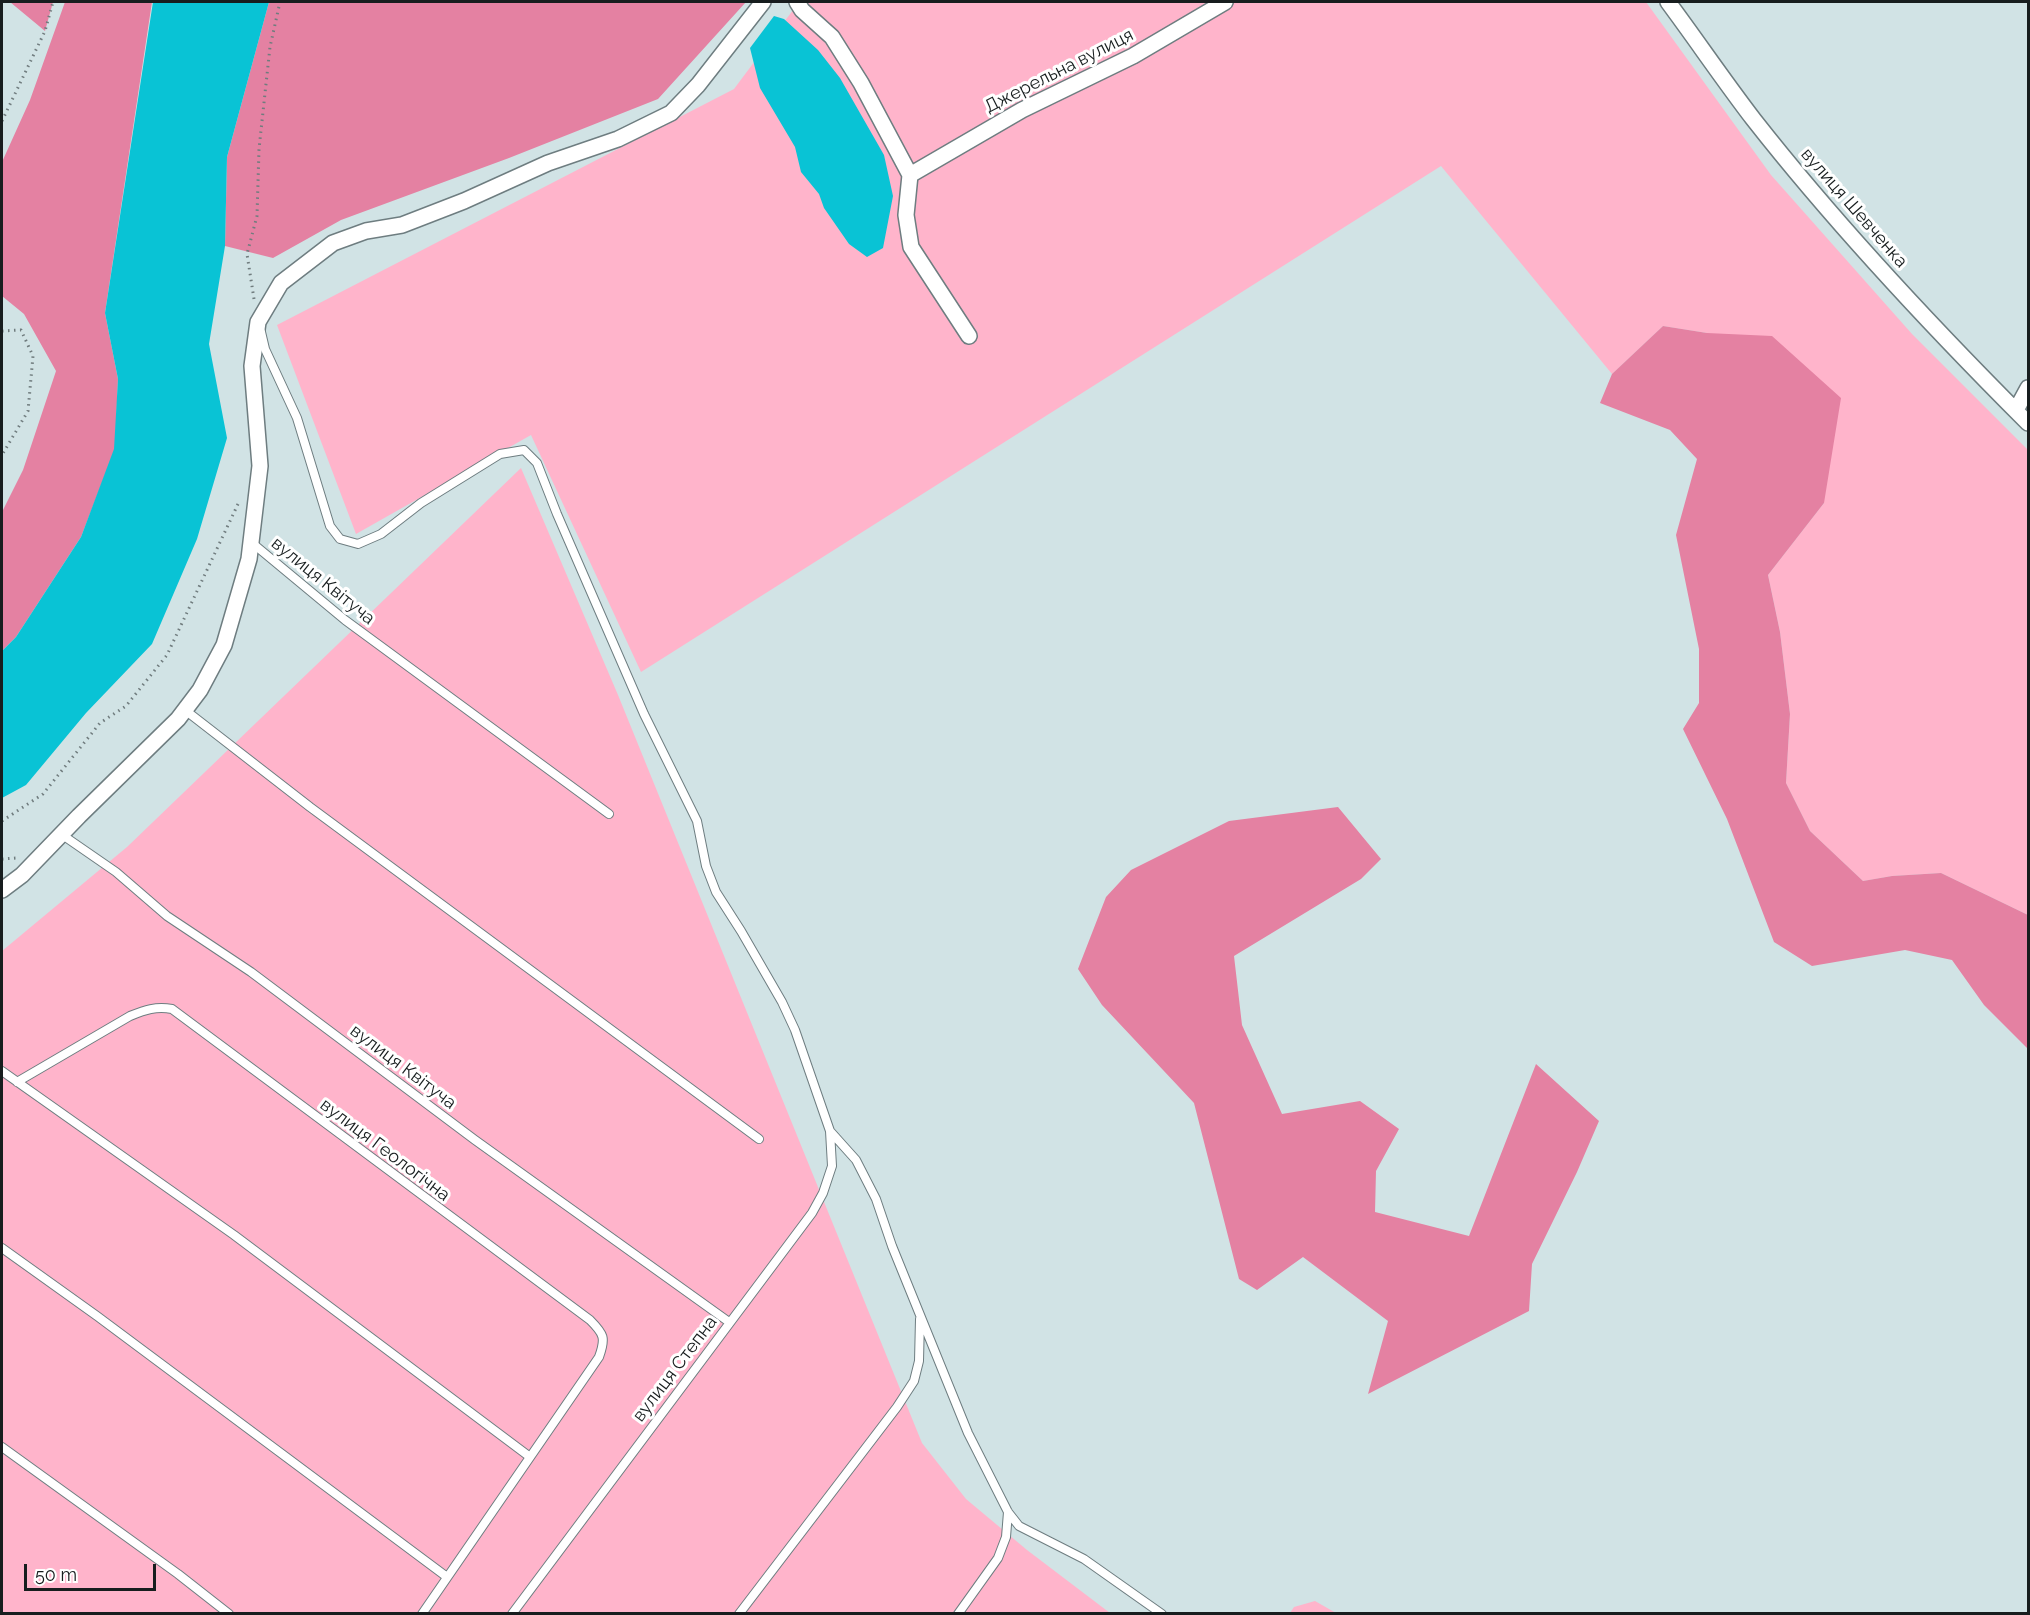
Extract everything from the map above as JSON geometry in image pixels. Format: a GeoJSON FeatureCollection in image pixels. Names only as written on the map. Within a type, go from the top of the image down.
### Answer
{"type":"FeatureCollection","features":[{"type":"Feature","properties":{"kind":"street"},"geometry":{"type":"LineString","coordinates":[[2,890],[22,875],[185,710],[200,690],[224,645],[249,559],[260,465],[252,366],[258,322],[281,283],[333,243],[366,231],[402,225],[464,201],[548,163],[618,139],[671,112],[704,78],[763,2]]}},
{"type":"Feature","properties":{"kind":"street"},"geometry":{"type":"LineString","coordinates":[[797,2],[802,10],[832,37],[861,83],[910,175],[906,215],[911,247],[969,336]]}},
{"type":"Feature","properties":{"kind":"street","name":"Джерельна вулиця"},"geometry":{"type":"LineString","coordinates":[[910,175],[1022,110],[1133,56],[1225,2]]}},
{"type":"Feature","properties":{"kind":"street","name":"вулиця Шевченка"},"geometry":{"type":"LineString","coordinates":[[1668,2],[1753,118],[1877,267],[2028,423]]}},
{"type":"Feature","properties":{"kind":"street"},"geometry":{"type":"LineString","coordinates":[[2016,410],[2028,388]]}},
{"type":"Feature","properties":{"kind":"lane"},"geometry":{"type":"LineString","coordinates":[[258,322],[265,349],[297,418],[330,526],[340,539],[358,544],[381,534],[421,503],[500,454],[524,450],[537,463],[556,514],[644,714],[697,821],[706,866],[716,892],[782,1002],[795,1029],[830,1131],[856,1160],[876,1199],[892,1246],[968,1432],[1008,1512],[1020,1526],[1084,1559],[1162,1614]]}},
{"type":"Feature","properties":{"kind":"lane","name":"вулиця Квітуча"},"geometry":{"type":"LineString","coordinates":[[251,542],[345,620],[609,814]]}},
{"type":"Feature","properties":{"kind":"lane"},"geometry":{"type":"LineString","coordinates":[[185,710],[310,807],[759,1139]]}},
{"type":"Feature","properties":{"kind":"lane","name":"вулиця Квітуча"},"geometry":{"type":"LineString","coordinates":[[61,834],[116,872],[167,916],[251,972],[475,1140],[729,1322]]}},
{"type":"Feature","properties":{"kind":"lane","name":"вулиця Геологічна"},"geometry":{"type":"LineString","coordinates":[[17,1082],[129,1016],[149,1008],[172,1009],[598,1328],[603,1335],[603,1346],[598,1357],[422,1614]]}},
{"type":"Feature","properties":{"kind":"lane"},"geometry":{"type":"LineString","coordinates":[[2,1071],[234,1235],[530,1457]]}},
{"type":"Feature","properties":{"kind":"lane","name":"вулиця Степна"},"geometry":{"type":"LineString","coordinates":[[512,1614],[812,1213],[823,1193],[832,1166],[830,1131]]}},
{"type":"Feature","properties":{"kind":"lane"},"geometry":{"type":"LineString","coordinates":[[2,1248],[116,1329],[447,1577]]}},
{"type":"Feature","properties":{"kind":"lane"},"geometry":{"type":"LineString","coordinates":[[739,1614],[897,1407],[914,1380],[919,1361],[920,1314]]}},
{"type":"Feature","properties":{"kind":"lane"},"geometry":{"type":"LineString","coordinates":[[2,1447],[178,1574],[229,1614]]}},
{"type":"Feature","properties":{"kind":"lane"},"geometry":{"type":"LineString","coordinates":[[958,1614],[998,1558],[1006,1537],[1008,1512]]}},
{"type":"Feature","properties":{"kind":"path"},"geometry":{"type":"LineString","coordinates":[[2,121],[45,31],[53,2]]}},
{"type":"Feature","properties":{"kind":"path"},"geometry":{"type":"LineString","coordinates":[[258,322],[247,254],[257,216],[259,148],[270,47],[280,2]]}},
{"type":"Feature","properties":{"kind":"path"},"geometry":{"type":"LineString","coordinates":[[2,332],[21,330],[33,356],[28,411],[2,455]]}},
{"type":"Feature","properties":{"kind":"path"},"geometry":{"type":"LineString","coordinates":[[2,821],[43,794],[100,723],[126,706],[167,655],[239,503]]}},
{"type":"Feature","properties":{"kind":"shaded area"},"geometry":{"type":"Polygon","coordinates":[[[10,2],[53,2],[45,31],[10,2]]]}},
{"type":"Feature","properties":{"kind":"shaded area"},"geometry":{"type":"Polygon","coordinates":[[[65,2],[152,2],[105,313],[118,379],[115,449],[81,537],[16,637],[2,651],[2,512],[23,470],[56,371],[24,314],[2,296],[2,162],[30,100],[65,2]]]}},
{"type":"Feature","properties":{"kind":"shaded area"},"geometry":{"type":"Polygon","coordinates":[[[269,2],[746,2],[658,99],[509,158],[341,220],[273,258],[225,246],[227,157],[269,2]]]}},
{"type":"Feature","properties":{"kind":"shaded area"},"geometry":{"type":"Polygon","coordinates":[[[799,2],[1646,2],[1771,175],[1912,334],[2028,450],[2028,915],[1941,873],[1892,876],[1863,881],[1810,831],[1786,783],[1790,714],[1780,632],[1768,575],[1824,503],[1707,333],[1663,326],[1612,374],[1441,166],[641,672],[531,435],[356,534],[277,325],[734,89],[799,2]]]}},
{"type":"Feature","properties":{"kind":"shaded area"},"geometry":{"type":"Polygon","coordinates":[[[1663,326],[1707,333],[1772,336],[1841,398],[1824,503],[1768,575],[1780,632],[1790,714],[1786,783],[1810,831],[1863,881],[1892,876],[1941,873],[2028,915],[2028,1049],[1984,1005],[1952,960],[1905,950],[1812,966],[1774,942],[1727,819],[1683,729],[1699,703],[1699,649],[1676,535],[1697,459],[1670,430],[1600,403],[1612,374],[1663,326]]]}},
{"type":"Feature","properties":{"kind":"shaded area"},"geometry":{"type":"Polygon","coordinates":[[[521,468],[618,695],[922,1443],[966,1499],[1027,1550],[1110,1613],[2,1614],[2,951],[127,847],[521,468]]]}},
{"type":"Feature","properties":{"kind":"shaded area"},"geometry":{"type":"Polygon","coordinates":[[[1338,807],[1381,859],[1361,879],[1234,956],[1242,1025],[1282,1114],[1360,1101],[1399,1129],[1376,1171],[1375,1212],[1469,1236],[1536,1064],[1599,1121],[1532,1264],[1529,1311],[1368,1394],[1388,1321],[1303,1257],[1257,1290],[1239,1279],[1194,1103],[1102,1005],[1078,969],[1106,897],[1131,870],[1229,821],[1338,807]]]}},
{"type":"Feature","properties":{"kind":"shaded area"},"geometry":{"type":"Polygon","coordinates":[[[1315,1601],[1336,1613],[1290,1613],[1294,1607],[1315,1601]]]}},
{"type":"Feature","properties":{"kind":"water"},"geometry":{"type":"Polygon","coordinates":[[[153,2],[269,2],[227,157],[225,246],[209,344],[227,438],[197,539],[152,644],[86,713],[26,785],[2,798],[2,651],[16,637],[81,537],[114,449],[118,379],[105,313],[153,2]]]}},
{"type":"Feature","properties":{"kind":"water"},"geometry":{"type":"Polygon","coordinates":[[[774,16],[784,19],[818,50],[840,78],[884,155],[893,196],[883,248],[867,257],[849,244],[824,208],[819,194],[801,172],[795,147],[760,88],[750,48],[774,16]]]}}]}
